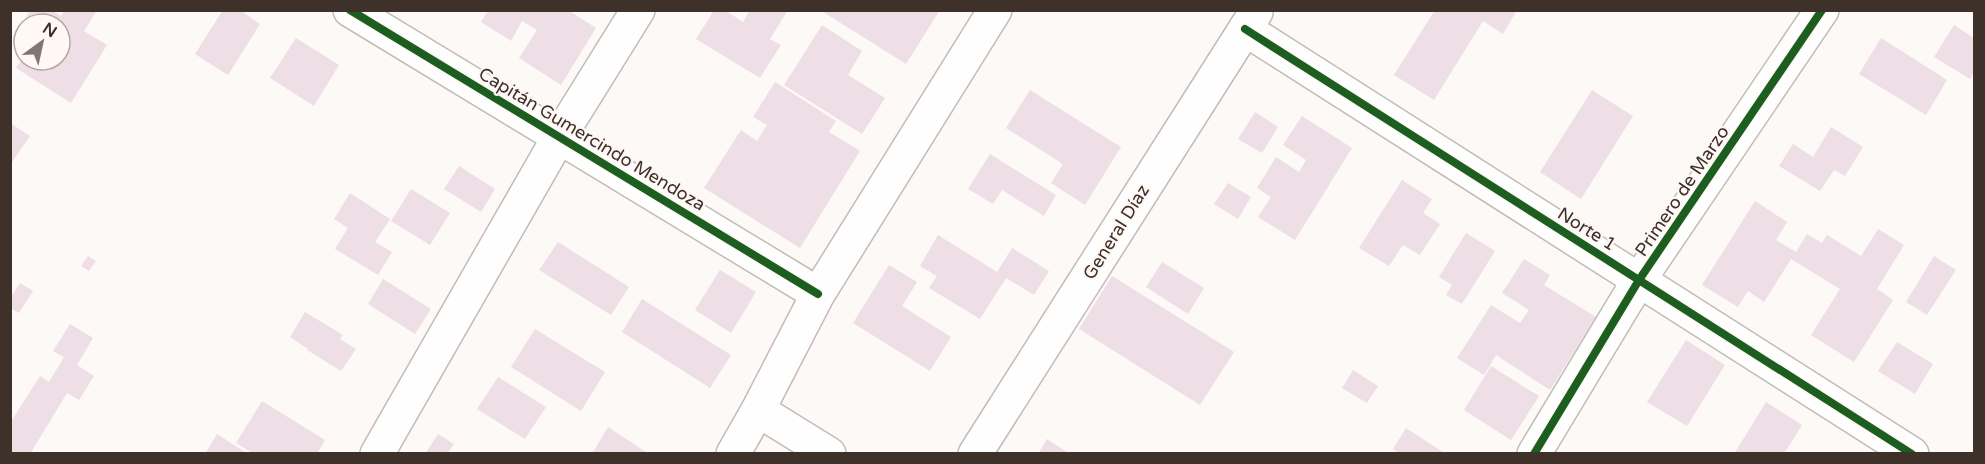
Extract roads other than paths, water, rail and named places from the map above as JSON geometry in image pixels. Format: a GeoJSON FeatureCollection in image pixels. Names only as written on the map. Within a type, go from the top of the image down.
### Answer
{"type":"FeatureCollection","features":[{"type":"Feature","properties":{"kind":"street","name":"Capitán Gumercindo Mendoza"},"geometry":{"type":"LineString","coordinates":[[350,10],[818,294]]}},
{"type":"Feature","properties":{"kind":"street"},"geometry":{"type":"LineString","coordinates":[[377,453],[559,137],[638,10]]}},
{"type":"Feature","properties":{"kind":"street"},"geometry":{"type":"LineString","coordinates":[[733,453],[818,294],[995,10]]}},
{"type":"Feature","properties":{"kind":"street","name":"Primero de Marzo"},"geometry":{"type":"LineString","coordinates":[[1534,453],[1639,280],[1822,10]]}},
{"type":"Feature","properties":{"kind":"street","name":"Norte 1"},"geometry":{"type":"LineString","coordinates":[[1251,20],[1639,280],[1912,453]]}},
{"type":"Feature","properties":{"kind":"street","name":"General Díaz"},"geometry":{"type":"LineString","coordinates":[[975,453],[1251,20]]}},
{"type":"Feature","properties":{"kind":"street"},"geometry":{"type":"LineString","coordinates":[[758,410],[829,453]]}}]}
